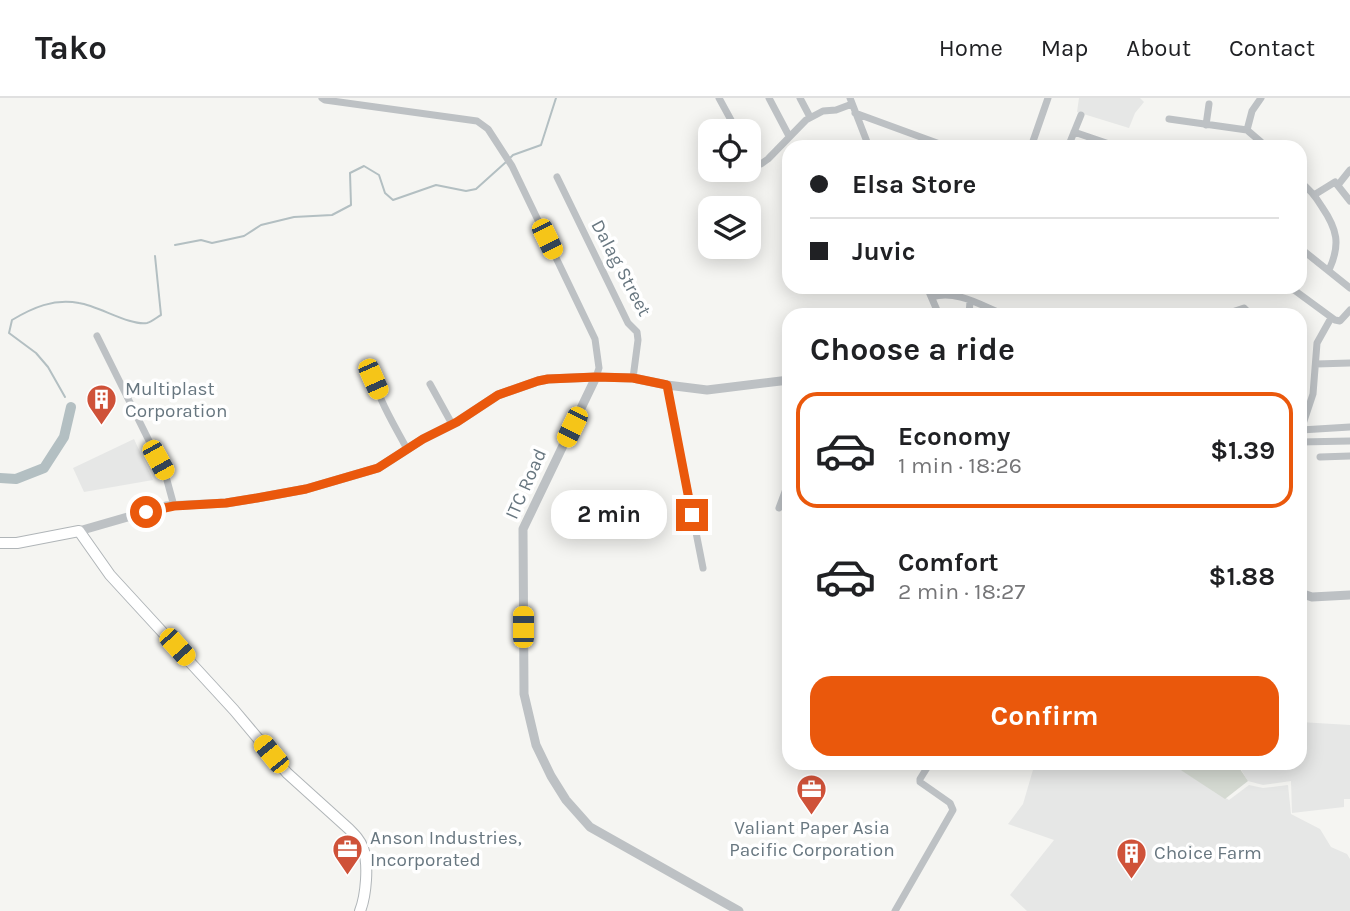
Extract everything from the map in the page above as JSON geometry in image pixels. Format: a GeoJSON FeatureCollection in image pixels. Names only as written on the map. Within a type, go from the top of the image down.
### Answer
{"type":"FeatureCollection","features":[{"type":"Feature","properties":{"kind":"main road"},"geometry":{"type":"LineString","coordinates":[[0,543],[17,543],[79,531],[110,575],[288,773],[358,839],[365,856],[365,890],[360,911]]}},
{"type":"Feature","properties":{"kind":"street","name":"ITC Road"},"geometry":{"type":"LineString","coordinates":[[323,98],[375,108],[477,121],[488,129],[512,166],[595,339],[599,368],[523,529],[524,694],[536,745],[566,800],[590,827],[739,911]]}},
{"type":"Feature","properties":{"kind":"street"},"geometry":{"type":"LineString","coordinates":[[374,98],[375,108]]}},
{"type":"Feature","properties":{"kind":"street"},"geometry":{"type":"LineString","coordinates":[[719,98],[730,119]]}},
{"type":"Feature","properties":{"kind":"street"},"geometry":{"type":"LineString","coordinates":[[769,98],[789,136]]}},
{"type":"Feature","properties":{"kind":"street"},"geometry":{"type":"LineString","coordinates":[[800,98],[810,117]]}},
{"type":"Feature","properties":{"kind":"street"},"geometry":{"type":"LineString","coordinates":[[1033,140],[1048,98]]}},
{"type":"Feature","properties":{"kind":"street"},"geometry":{"type":"LineString","coordinates":[[1247,130],[1252,111],[1261,98]]}},
{"type":"Feature","properties":{"kind":"street"},"geometry":{"type":"LineString","coordinates":[[785,140],[810,117],[823,111],[836,110],[851,101],[866,140]]}},
{"type":"Feature","properties":{"kind":"street"},"geometry":{"type":"LineString","coordinates":[[1206,125],[1209,104]]}},
{"type":"Feature","properties":{"kind":"street"},"geometry":{"type":"LineString","coordinates":[[855,113],[931,140]]}},
{"type":"Feature","properties":{"kind":"street"},"geometry":{"type":"LineString","coordinates":[[1071,140],[1081,115]]}},
{"type":"Feature","properties":{"kind":"street"},"geometry":{"type":"LineString","coordinates":[[1169,119],[1247,130],[1259,140]]}},
{"type":"Feature","properties":{"kind":"street"},"geometry":{"type":"LineString","coordinates":[[1074,132],[1097,140]]}},
{"type":"Feature","properties":{"kind":"street"},"geometry":{"type":"LineString","coordinates":[[761,163],[782,144]]}},
{"type":"Feature","properties":{"kind":"street"},"geometry":{"type":"LineString","coordinates":[[1338,185],[1350,170]]}},
{"type":"Feature","properties":{"kind":"street","name":"Dalag Street"},"geometry":{"type":"LineString","coordinates":[[557,177],[628,323],[637,332],[633,378]]}},
{"type":"Feature","properties":{"kind":"street"},"geometry":{"type":"LineString","coordinates":[[1314,195],[1335,182],[1350,201]]}},
{"type":"Feature","properties":{"kind":"street"},"geometry":{"type":"LineString","coordinates":[[1307,188],[1333,224],[1337,245],[1329,270]]}},
{"type":"Feature","properties":{"kind":"street"},"geometry":{"type":"LineString","coordinates":[[1307,253],[1350,288]]}},
{"type":"Feature","properties":{"kind":"street"},"geometry":{"type":"LineString","coordinates":[[930,294],[936,308]]}},
{"type":"Feature","properties":{"kind":"street"},"geometry":{"type":"LineString","coordinates":[[932,297],[949,294],[988,308]]}},
{"type":"Feature","properties":{"kind":"street"},"geometry":{"type":"LineString","coordinates":[[1299,294],[1331,318],[1340,321],[1350,310]]}},
{"type":"Feature","properties":{"kind":"street"},"geometry":{"type":"LineString","coordinates":[[970,308],[971,301]]}},
{"type":"Feature","properties":{"kind":"street"},"geometry":{"type":"LineString","coordinates":[[1307,412],[1313,394],[1317,343],[1331,318]]}},
{"type":"Feature","properties":{"kind":"street"},"geometry":{"type":"LineString","coordinates":[[97,336],[165,473],[174,506]]}},
{"type":"Feature","properties":{"kind":"street"},"geometry":{"type":"LineString","coordinates":[[1316,364],[1350,363]]}},
{"type":"Feature","properties":{"kind":"street"},"geometry":{"type":"LineString","coordinates":[[372,365],[373,379],[407,449]]}},
{"type":"Feature","properties":{"kind":"street"},"geometry":{"type":"LineString","coordinates":[[79,531],[174,506],[226,503],[306,489],[378,468],[498,395],[538,381],[596,377],[633,378],[707,390],[782,381]]}},
{"type":"Feature","properties":{"kind":"street"},"geometry":{"type":"LineString","coordinates":[[430,384],[452,425]]}},
{"type":"Feature","properties":{"kind":"street"},"geometry":{"type":"LineString","coordinates":[[667,385],[703,568]]}},
{"type":"Feature","properties":{"kind":"street"},"geometry":{"type":"LineString","coordinates":[[1307,431],[1350,427]]}},
{"type":"Feature","properties":{"kind":"street"},"geometry":{"type":"LineString","coordinates":[[1307,442],[1350,440]]}},
{"type":"Feature","properties":{"kind":"street"},"geometry":{"type":"LineString","coordinates":[[1320,457],[1350,456]]}},
{"type":"Feature","properties":{"kind":"street"},"geometry":{"type":"LineString","coordinates":[[779,508],[782,500]]}},
{"type":"Feature","properties":{"kind":"street"},"geometry":{"type":"LineString","coordinates":[[1307,595],[1350,595]]}},
{"type":"Feature","properties":{"kind":"street"},"geometry":{"type":"LineString","coordinates":[[895,911],[953,810],[950,803],[922,784],[920,779],[926,770]]}},
{"type":"Feature","properties":{"kind":"shaded area"},"geometry":{"type":"Polygon","coordinates":[[[1079,98],[1140,98],[1144,102],[1135,113],[1129,128],[1077,112],[1079,98]]]}},
{"type":"Feature","properties":{"kind":"shaded area","name":"Multiplast Corporation"},"geometry":{"type":"Polygon","coordinates":[[[134,439],[153,480],[84,492],[73,468],[134,439]]]}},
{"type":"Feature","properties":{"kind":"shaded area"},"geometry":{"type":"Polygon","coordinates":[[[1307,722],[1350,725],[1350,799],[1344,799],[1344,807],[1292,813],[1291,781],[1263,785],[1248,781],[1241,770],[1307,770],[1307,722]]]}},
{"type":"Feature","properties":{"kind":"shaded area"},"geometry":{"type":"Polygon","coordinates":[[[1033,770],[1181,770],[1229,800],[1249,785],[1263,788],[1288,785],[1291,814],[1320,829],[1331,847],[1347,854],[1350,859],[1350,911],[1027,911],[1010,895],[1054,840],[1008,824],[1023,804],[1033,770]]]}},
{"type":"Feature","properties":{"kind":"shaded area"},"geometry":{"type":"Polygon","coordinates":[[[1181,770],[1241,770],[1248,781],[1225,799],[1181,770]]]}},
{"type":"Feature","properties":{"kind":"waterway"},"geometry":{"type":"LineString","coordinates":[[510,158],[541,145],[556,98]]}},
{"type":"Feature","properties":{"kind":"waterway"},"geometry":{"type":"LineString","coordinates":[[175,245],[201,240],[212,243],[244,236],[261,225],[294,217],[332,215],[351,205],[350,173],[364,166],[379,175],[385,193],[393,200],[436,185],[466,191],[476,189],[506,162]]}},
{"type":"Feature","properties":{"kind":"waterway"},"geometry":{"type":"LineString","coordinates":[[65,397],[48,367],[36,353],[9,333],[12,320],[44,305],[70,302],[87,305],[132,322],[149,322],[161,315],[155,256]]}},
{"type":"Feature","properties":{"kind":"waterway"},"geometry":{"type":"LineString","coordinates":[[0,478],[16,479],[44,468],[64,437],[71,407]]}},
{"type":"Feature","properties":{"kind":"place","name":"Multiplast Corporation"},"geometry":{"type":"Point","coordinates":[102,427]}},
{"type":"Feature","properties":{"kind":"place","name":"Valiant Paper Asia Pacific Corporation"},"geometry":{"type":"Point","coordinates":[812,816]}},
{"type":"Feature","properties":{"kind":"place","name":"Anson Industries, Incorporated"},"geometry":{"type":"Point","coordinates":[347,876]}},
{"type":"Feature","properties":{"kind":"place","name":"Choice Farm"},"geometry":{"type":"Point","coordinates":[1131,880]}},
{"type":"Feature","properties":{"kind":"route"},"geometry":{"type":"LineString","coordinates":[[146,512],[166,506],[226,503],[306,489],[378,468],[498,395],[548,379],[596,377],[633,378],[667,385],[692,515]]}}]}
